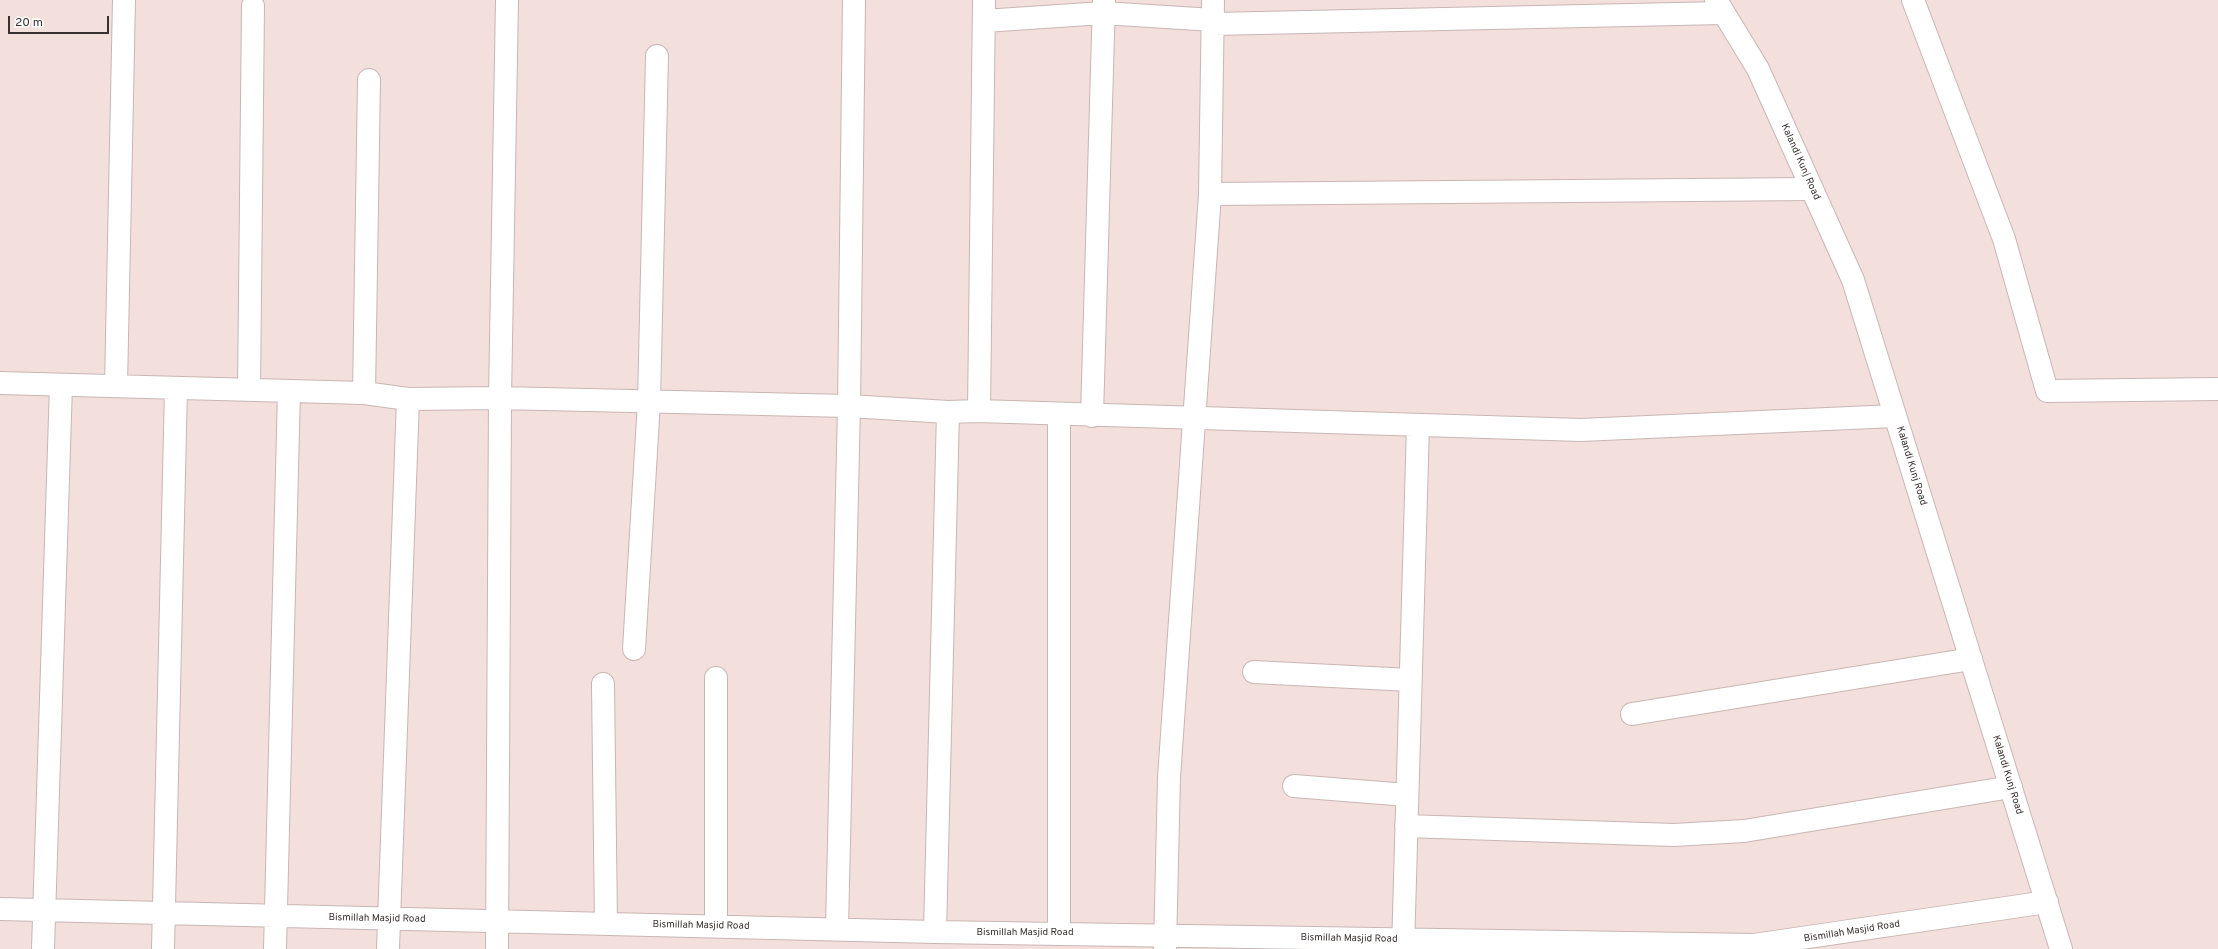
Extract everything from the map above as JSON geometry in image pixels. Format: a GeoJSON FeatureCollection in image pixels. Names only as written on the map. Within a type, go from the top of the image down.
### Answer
{"type":"FeatureCollection","features":[{"type":"Feature","properties":{"kind":"street"},"geometry":{"type":"LineString","coordinates":[[116,386],[124,0]]}},
{"type":"Feature","properties":{"kind":"street"},"geometry":{"type":"LineString","coordinates":[[497,949],[500,398],[507,0]]}},
{"type":"Feature","properties":{"kind":"street"},"geometry":{"type":"LineString","coordinates":[[836,928],[849,406],[854,0]]}},
{"type":"Feature","properties":{"kind":"street"},"geometry":{"type":"LineString","coordinates":[[1913,0],[2004,238],[2047,391],[2218,389]]}},
{"type":"Feature","properties":{"kind":"street"},"geometry":{"type":"LineString","coordinates":[[249,390],[253,6]]}},
{"type":"Feature","properties":{"kind":"street"},"geometry":{"type":"LineString","coordinates":[[979,411],[984,11],[1104,7],[1213,15],[1720,6]]}},
{"type":"Feature","properties":{"kind":"street","name":"Kalandi Kunj Road"},"geometry":{"type":"LineString","coordinates":[[1720,6],[1758,69],[1853,280],[2061,949]]}},
{"type":"Feature","properties":{"kind":"street"},"geometry":{"type":"LineString","coordinates":[[1092,416],[1104,7]]}},
{"type":"Feature","properties":{"kind":"street"},"geometry":{"type":"LineString","coordinates":[[1164,942],[1169,777],[1210,194],[1213,15]]}},
{"type":"Feature","properties":{"kind":"street"},"geometry":{"type":"LineString","coordinates":[[634,649],[649,402],[657,56]]}},
{"type":"Feature","properties":{"kind":"street"},"geometry":{"type":"LineString","coordinates":[[364,393],[369,80]]}},
{"type":"Feature","properties":{"kind":"street"},"geometry":{"type":"LineString","coordinates":[[1210,194],[1812,189]]}},
{"type":"Feature","properties":{"kind":"street"},"geometry":{"type":"LineString","coordinates":[[0,383],[364,393],[408,399],[500,398],[849,406],[948,412],[979,411],[1059,415],[1581,430],[1895,416]]}},
{"type":"Feature","properties":{"kind":"street"},"geometry":{"type":"LineString","coordinates":[[43,949],[61,384]]}},
{"type":"Feature","properties":{"kind":"street"},"geometry":{"type":"LineString","coordinates":[[163,949],[176,388]]}},
{"type":"Feature","properties":{"kind":"street"},"geometry":{"type":"LineString","coordinates":[[275,949],[289,391]]}},
{"type":"Feature","properties":{"kind":"street"},"geometry":{"type":"LineString","coordinates":[[388,949],[408,399]]}},
{"type":"Feature","properties":{"kind":"street"},"geometry":{"type":"LineString","coordinates":[[935,932],[948,412]]}},
{"type":"Feature","properties":{"kind":"street"},"geometry":{"type":"LineString","coordinates":[[1059,415],[1060,933]]}},
{"type":"Feature","properties":{"kind":"street"},"geometry":{"type":"LineString","coordinates":[[1403,944],[1418,425]]}},
{"type":"Feature","properties":{"kind":"street"},"geometry":{"type":"LineString","coordinates":[[1632,714],[1971,659]]}},
{"type":"Feature","properties":{"kind":"street"},"geometry":{"type":"LineString","coordinates":[[1254,672],[1410,680]]}},
{"type":"Feature","properties":{"kind":"street"},"geometry":{"type":"LineString","coordinates":[[716,678],[716,926]]}},
{"type":"Feature","properties":{"kind":"street"},"geometry":{"type":"LineString","coordinates":[[603,684],[606,924]]}},
{"type":"Feature","properties":{"kind":"street"},"geometry":{"type":"LineString","coordinates":[[1294,786],[1407,795]]}},
{"type":"Feature","properties":{"kind":"street"},"geometry":{"type":"LineString","coordinates":[[1406,826],[1674,835],[1744,831],[2011,787]]}},
{"type":"Feature","properties":{"kind":"street","name":"Bismillah Masjid Road"},"geometry":{"type":"LineString","coordinates":[[0,909],[388,920],[836,928],[935,932],[1060,933],[1164,942],[1754,945],[2047,902]]}}]}
